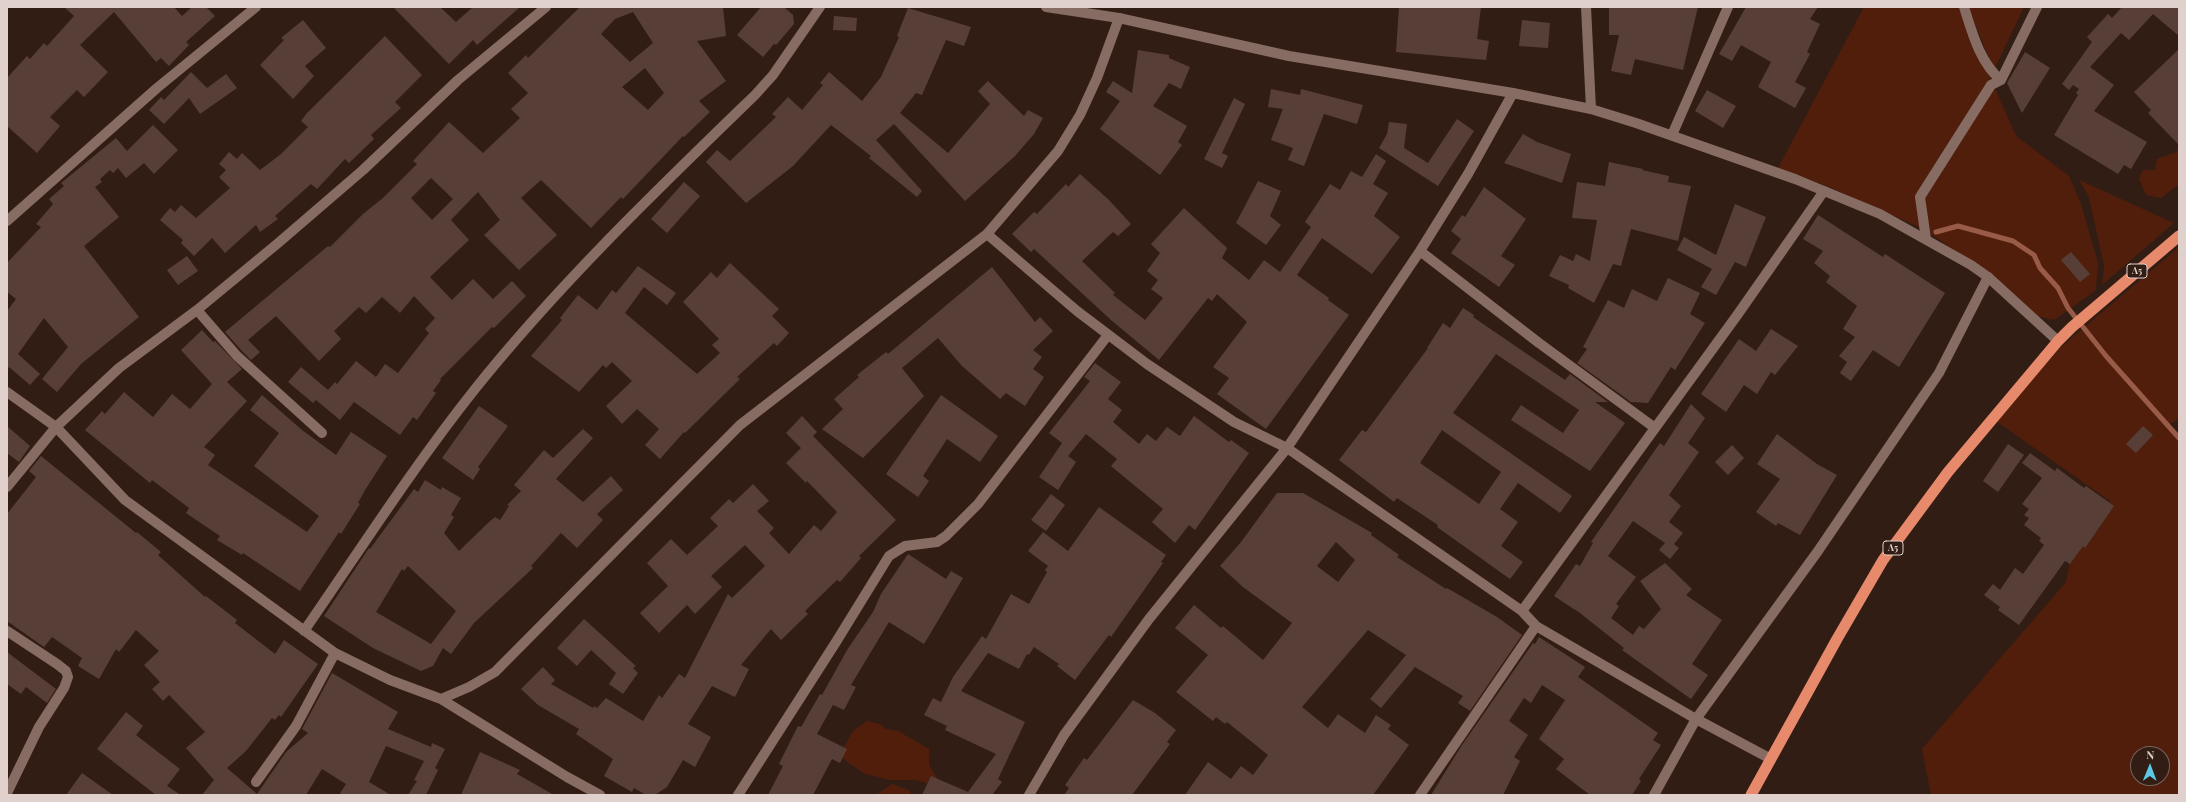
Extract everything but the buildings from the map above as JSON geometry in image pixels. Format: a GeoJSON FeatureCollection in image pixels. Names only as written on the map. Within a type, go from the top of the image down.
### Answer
{"type":"FeatureCollection","features":[{"type":"Feature","properties":{"kind":"highway","name":"A5"},"geometry":{"type":"LineString","coordinates":[[1751,795],[1837,639],[1884,560],[1948,472],[2058,341],[2072,327],[2179,236]]}},
{"type":"Feature","properties":{"kind":"street"},"geometry":{"type":"LineString","coordinates":[[7,221],[157,88],[256,7]]}},
{"type":"Feature","properties":{"kind":"street"},"geometry":{"type":"LineString","coordinates":[[7,487],[56,427],[119,368],[197,310],[277,244],[363,170],[458,80],[546,7]]}},
{"type":"Feature","properties":{"kind":"street"},"geometry":{"type":"LineString","coordinates":[[304,631],[382,515],[475,390],[536,317],[595,253],[764,85],[820,7]]}},
{"type":"Feature","properties":{"kind":"street"},"geometry":{"type":"LineString","coordinates":[[1046,7],[1119,18],[1289,56],[1513,93],[1591,109],[1672,135],[1824,191],[1880,214],[1926,239],[1988,277],[2058,341]]}},
{"type":"Feature","properties":{"kind":"street"},"geometry":{"type":"LineString","coordinates":[[1586,7],[1591,109]]}},
{"type":"Feature","properties":{"kind":"street"},"geometry":{"type":"LineString","coordinates":[[1672,135],[1728,7]]}},
{"type":"Feature","properties":{"kind":"street"},"geometry":{"type":"LineString","coordinates":[[1964,7],[1972,32],[1990,71],[2000,80]]}},
{"type":"Feature","properties":{"kind":"street"},"geometry":{"type":"LineString","coordinates":[[1926,239],[1920,197],[1991,85],[2000,80],[2037,7]]}},
{"type":"Feature","properties":{"kind":"street"},"geometry":{"type":"LineString","coordinates":[[441,699],[481,682],[495,672],[740,425],[988,234],[1058,151],[1080,115],[1097,78],[1119,18]]}},
{"type":"Feature","properties":{"kind":"street"},"geometry":{"type":"LineString","coordinates":[[1029,795],[1064,735],[1149,619],[1287,448],[1420,251],[1468,174],[1513,93]]}},
{"type":"Feature","properties":{"kind":"street"},"geometry":{"type":"LineString","coordinates":[[1522,611],[1656,428],[1824,191]]}},
{"type":"Feature","properties":{"kind":"street"},"geometry":{"type":"LineString","coordinates":[[988,234],[1077,311],[1147,364],[1234,422],[1287,448],[1522,611],[1536,626],[1696,719],[1771,759]]}},
{"type":"Feature","properties":{"kind":"street"},"geometry":{"type":"LineString","coordinates":[[1420,251],[1539,343],[1656,428]]}},
{"type":"Feature","properties":{"kind":"street"},"geometry":{"type":"LineString","coordinates":[[1654,795],[1696,719],[1818,551],[1939,373],[1988,277]]}},
{"type":"Feature","properties":{"kind":"street"},"geometry":{"type":"LineString","coordinates":[[197,310],[237,356],[322,433]]}},
{"type":"Feature","properties":{"kind":"street"},"geometry":{"type":"LineString","coordinates":[[738,795],[889,556],[905,546],[937,542],[946,536],[978,504],[1108,335]]}},
{"type":"Feature","properties":{"kind":"street"},"geometry":{"type":"LineString","coordinates":[[7,392],[56,427],[125,500],[335,653],[390,680],[441,699],[567,777],[600,795]]}},
{"type":"Feature","properties":{"kind":"street"},"geometry":{"type":"LineString","coordinates":[[1420,795],[1536,626]]}},
{"type":"Feature","properties":{"kind":"street"},"geometry":{"type":"LineString","coordinates":[[7,631],[57,664],[66,671],[68,677],[64,688],[39,727],[7,793]]}},
{"type":"Feature","properties":{"kind":"street"},"geometry":{"type":"LineString","coordinates":[[256,782],[296,726],[335,653]]}},
{"type":"Feature","properties":{"kind":"shaded area"},"geometry":{"type":"Polygon","coordinates":[[[1864,7],[1959,7],[2016,136],[2069,176],[2081,204],[2098,263],[2096,290],[2054,320],[2037,316],[1995,281],[1940,240],[1917,226],[1822,184],[1778,168],[1864,7]]]}},
{"type":"Feature","properties":{"kind":"shaded area"},"geometry":{"type":"Polygon","coordinates":[[[1968,7],[2024,7],[1994,70],[1968,7]]]}},
{"type":"Feature","properties":{"kind":"shaded area"},"geometry":{"type":"Polygon","coordinates":[[[2179,148],[2179,184],[2161,198],[2146,195],[2139,179],[2143,170],[2155,170],[2157,159],[2176,152],[2179,148]]]}},
{"type":"Feature","properties":{"kind":"shaded area"},"geometry":{"type":"Polygon","coordinates":[[[2079,180],[2174,223],[2102,285],[2104,266],[2089,197],[2079,180]]]}},
{"type":"Feature","properties":{"kind":"shaded area"},"geometry":{"type":"Polygon","coordinates":[[[2179,247],[2179,419],[2168,425],[2179,439],[2179,795],[1931,795],[1922,749],[2066,582],[2072,552],[2110,501],[1996,421],[2061,347],[2179,247]]]}},
{"type":"Feature","properties":{"kind":"shaded area"},"geometry":{"type":"Polygon","coordinates":[[[867,721],[880,724],[886,729],[898,731],[929,749],[929,765],[937,778],[933,785],[916,780],[890,780],[865,774],[839,756],[853,731],[867,721]]]}},
{"type":"Feature","properties":{"kind":"shaded area"},"geometry":{"type":"Polygon","coordinates":[[[892,784],[909,790],[912,795],[876,795],[892,784]]]}},
{"type":"Feature","properties":{"kind":"waterway"},"geometry":{"type":"LineString","coordinates":[[1936,232],[1958,226],[2013,241],[2034,255],[2040,268],[2058,288],[2068,308],[2106,356],[2179,438]]}}]}
